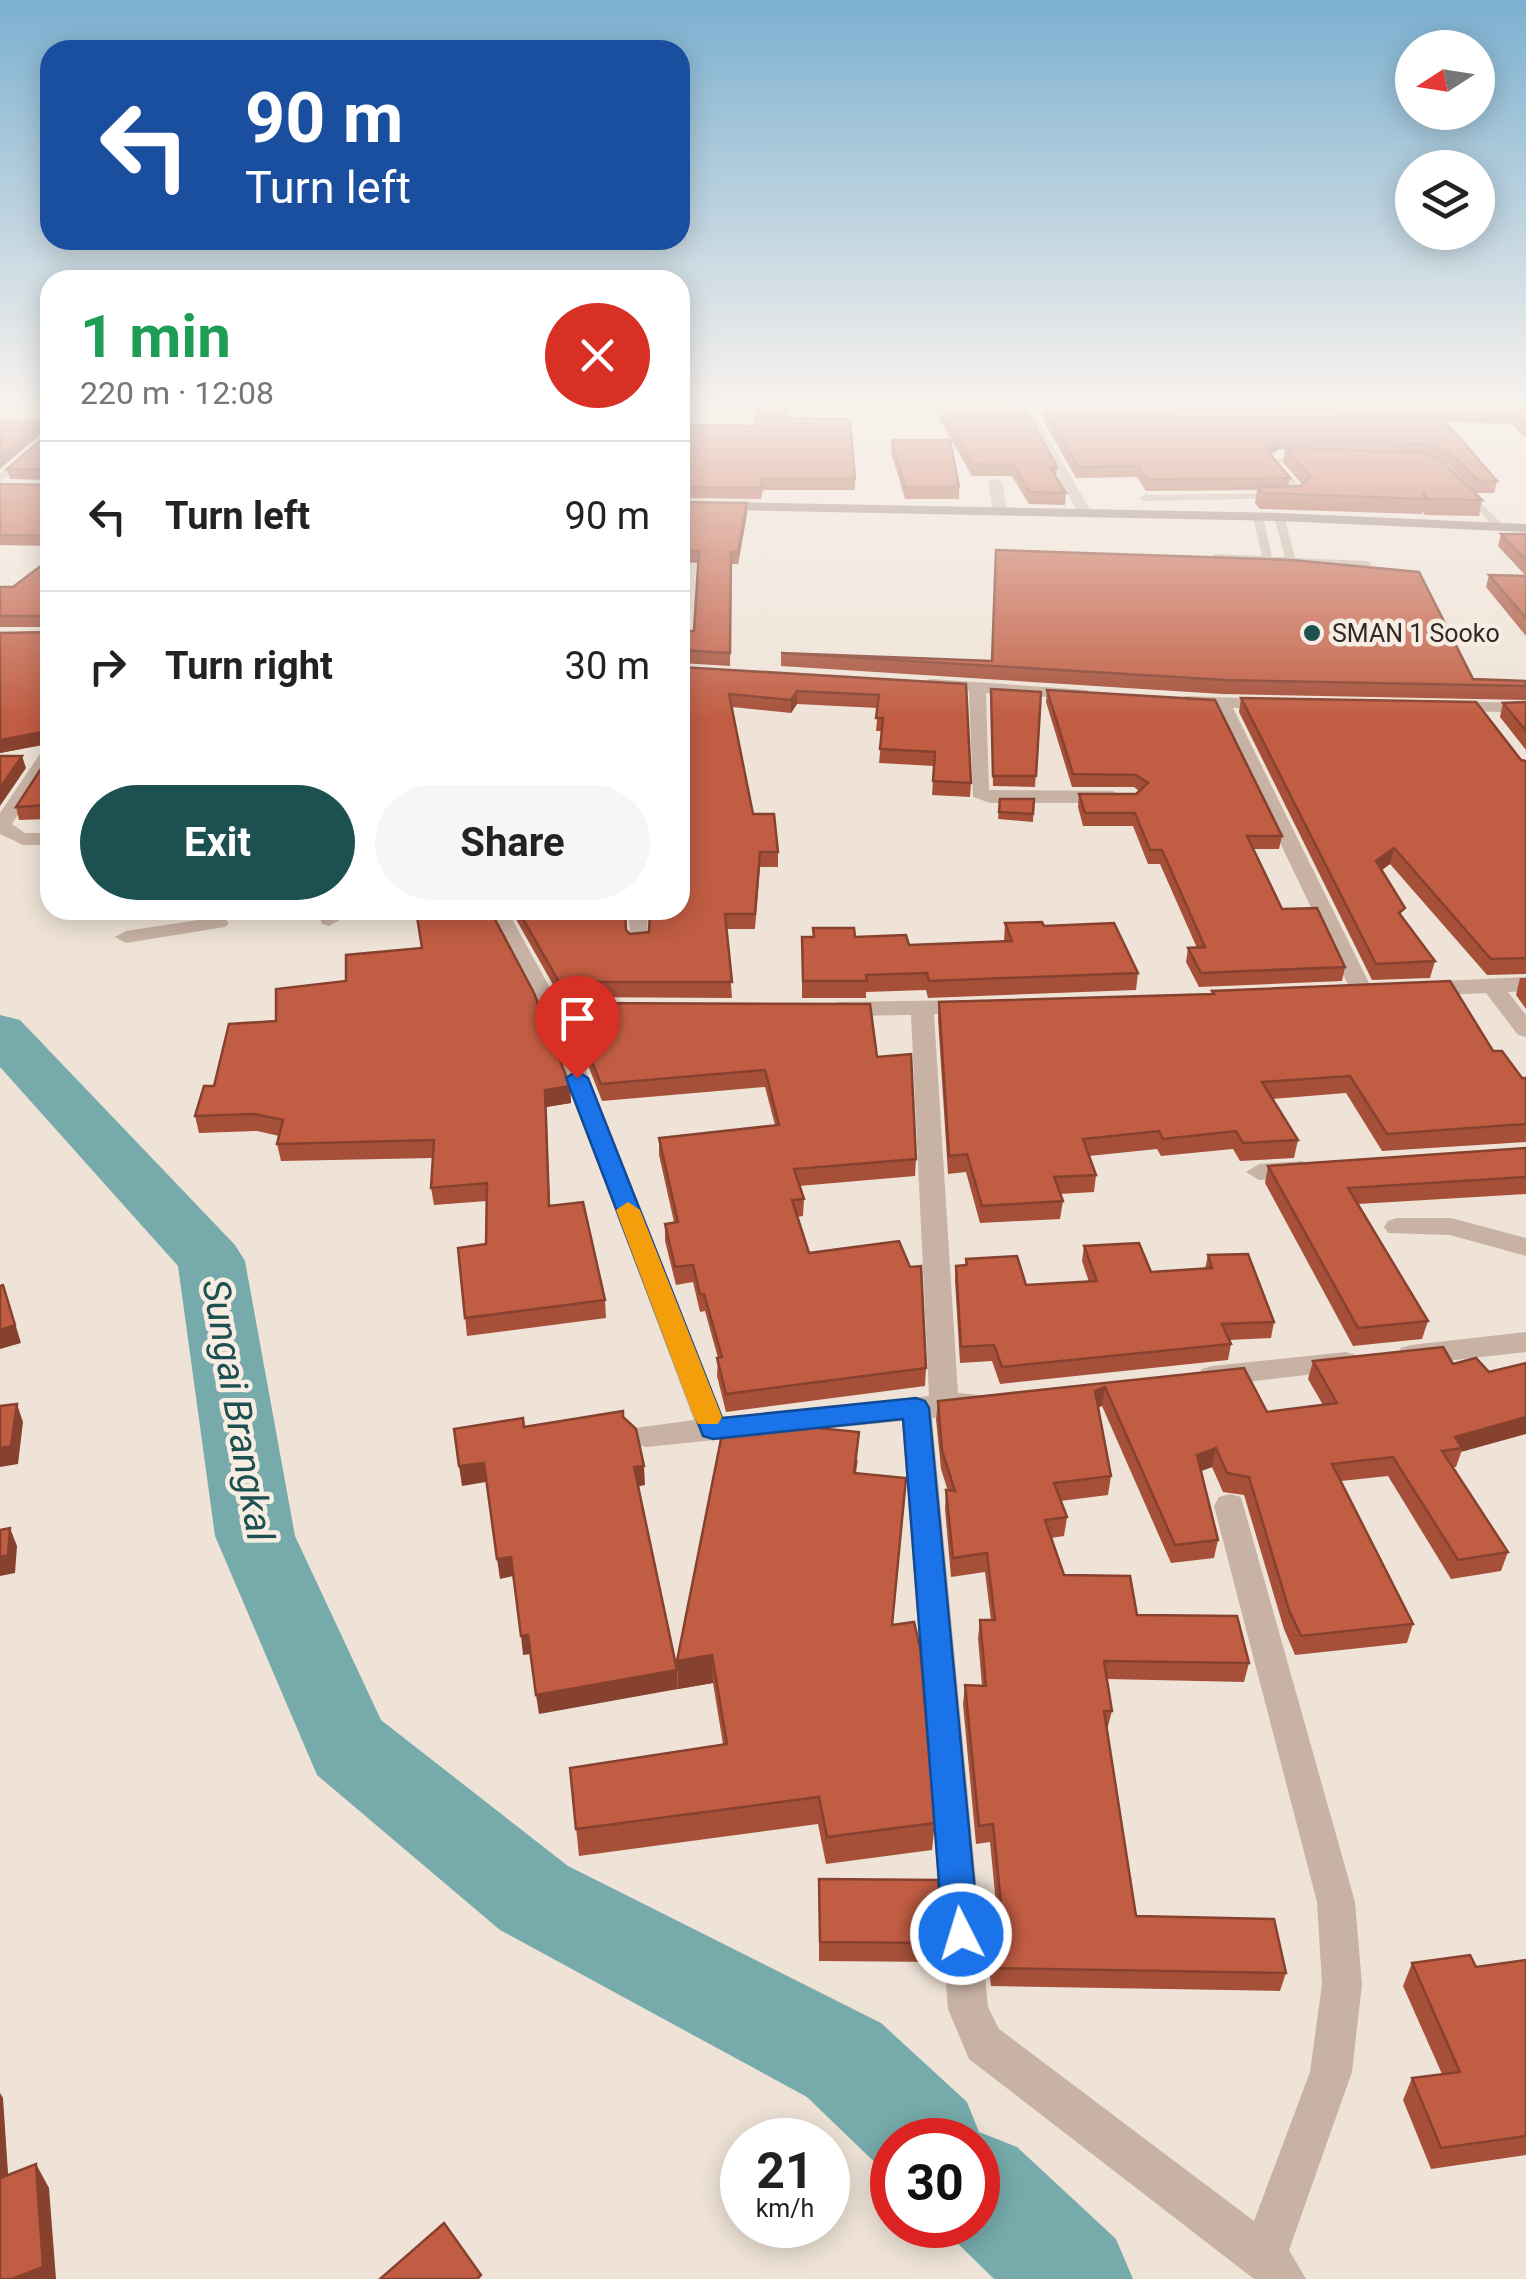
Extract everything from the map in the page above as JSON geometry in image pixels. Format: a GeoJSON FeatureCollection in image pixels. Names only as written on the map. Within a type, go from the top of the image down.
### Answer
{"type":"FeatureCollection","features":[{"type":"Feature","properties":{"kind":"main road"},"geometry":{"type":"LineString","coordinates":[[788,507],[1279,517],[1526,528]]}},
{"type":"Feature","properties":{"kind":"street"},"geometry":{"type":"LineString","coordinates":[[999,507],[1000,512]]}},
{"type":"Feature","properties":{"kind":"street"},"geometry":{"type":"LineString","coordinates":[[1082,507],[1086,514]]}},
{"type":"Feature","properties":{"kind":"street"},"geometry":{"type":"LineString","coordinates":[[918,684],[1109,696]]}},
{"type":"Feature","properties":{"kind":"street"},"geometry":{"type":"LineString","coordinates":[[977,687],[980,793],[990,797],[1134,797]]}},
{"type":"Feature","properties":{"kind":"street"},"geometry":{"type":"LineString","coordinates":[[1166,700],[1282,704]]}},
{"type":"Feature","properties":{"kind":"street"},"geometry":{"type":"LineString","coordinates":[[1222,703],[1371,990],[1526,984]]}},
{"type":"Feature","properties":{"kind":"street"},"geometry":{"type":"LineString","coordinates":[[1419,706],[1484,714],[1526,708]]}},
{"type":"Feature","properties":{"kind":"street"},"geometry":{"type":"LineString","coordinates":[[20,760],[40,756]]}},
{"type":"Feature","properties":{"kind":"street"},"geometry":{"type":"LineString","coordinates":[[40,767],[2,824],[11,836],[22,841],[40,839]]}},
{"type":"Feature","properties":{"kind":"street"},"geometry":{"type":"LineString","coordinates":[[503,920],[560,1008],[713,1429]]}},
{"type":"Feature","properties":{"kind":"street"},"geometry":{"type":"LineString","coordinates":[[638,920],[639,940]]}},
{"type":"Feature","properties":{"kind":"street"},"geometry":{"type":"LineString","coordinates":[[126,937],[218,925]]}},
{"type":"Feature","properties":{"kind":"street"},"geometry":{"type":"LineString","coordinates":[[1492,987],[1526,1030]]}},
{"type":"Feature","properties":{"kind":"street"},"geometry":{"type":"LineString","coordinates":[[804,1009],[998,1006]]}},
{"type":"Feature","properties":{"kind":"street"},"geometry":{"type":"LineString","coordinates":[[922,1009],[930,1407],[968,2009],[984,2044],[1274,2268],[1332,2072],[1342,1984],[1336,1902],[1230,1506]]}},
{"type":"Feature","properties":{"kind":"street"},"geometry":{"type":"LineString","coordinates":[[1259,1172],[1335,1166]]}},
{"type":"Feature","properties":{"kind":"street"},"geometry":{"type":"LineString","coordinates":[[1397,1227],[1451,1226],[1526,1246]]}},
{"type":"Feature","properties":{"kind":"street"},"geometry":{"type":"LineString","coordinates":[[1177,1380],[1526,1342]]}},
{"type":"Feature","properties":{"kind":"street"},"geometry":{"type":"LineString","coordinates":[[646,1436],[1002,1399]]}},
{"type":"Feature","properties":{"kind":"lane"},"geometry":{"type":"LineString","coordinates":[[1480,507],[1500,527]]}},
{"type":"Feature","properties":{"kind":"lane"},"geometry":{"type":"LineString","coordinates":[[1258,517],[1268,559]]}},
{"type":"Feature","properties":{"kind":"lane"},"geometry":{"type":"LineString","coordinates":[[1279,517],[1291,560]]}},
{"type":"Feature","properties":{"kind":"lane"},"geometry":{"type":"LineString","coordinates":[[1215,556],[1367,564]]}},
{"type":"Feature","properties":{"kind":"building"},"geometry":{"type":"Polygon","coordinates":[[[0,507],[40,507],[40,536],[0,535],[0,507]]]}},
{"type":"Feature","properties":{"kind":"building"},"geometry":{"type":"Polygon","coordinates":[[[690,507],[746,507],[738,552],[731,552],[730,653],[690,651],[699,551],[690,551],[690,507]]]}},
{"type":"Feature","properties":{"kind":"building"},"geometry":{"type":"Polygon","coordinates":[[[1501,534],[1526,534],[1526,560],[1501,534]]]}},
{"type":"Feature","properties":{"kind":"building"},"geometry":{"type":"Polygon","coordinates":[[[996,550],[1291,560],[1419,572],[1473,679],[1526,681],[1526,686],[1224,680],[781,653],[992,661],[996,550]]]}},
{"type":"Feature","properties":{"kind":"building"},"geometry":{"type":"Polygon","coordinates":[[[40,567],[40,616],[0,616],[0,587],[13,587],[40,567]]]}},
{"type":"Feature","properties":{"kind":"building"},"geometry":{"type":"Polygon","coordinates":[[[1489,575],[1526,576],[1526,618],[1489,575]]]}},
{"type":"Feature","properties":{"kind":"building"},"geometry":{"type":"Polygon","coordinates":[[[40,632],[40,732],[0,740],[0,633],[40,632]]]}},
{"type":"Feature","properties":{"kind":"building"},"geometry":{"type":"Polygon","coordinates":[[[690,668],[966,684],[971,783],[933,781],[935,752],[880,749],[883,718],[876,718],[879,695],[797,691],[791,700],[729,694],[753,814],[774,814],[778,852],[760,852],[755,914],[725,914],[732,982],[559,982],[524,920],[626,920],[630,934],[649,932],[650,920],[690,920],[690,668]]]}},
{"type":"Feature","properties":{"kind":"building"},"geometry":{"type":"Polygon","coordinates":[[[991,689],[1041,692],[1036,776],[993,776],[991,689]]]}},
{"type":"Feature","properties":{"kind":"building"},"geometry":{"type":"Polygon","coordinates":[[[1047,690],[1215,700],[1282,836],[1247,836],[1282,909],[1317,908],[1345,967],[1201,973],[1188,948],[1205,947],[1162,850],[1150,850],[1135,813],[1085,813],[1079,794],[1136,794],[1148,783],[1136,775],[1073,774],[1047,690]]]}},
{"type":"Feature","properties":{"kind":"building"},"geometry":{"type":"Polygon","coordinates":[[[1241,698],[1476,702],[1521,760],[1526,761],[1526,958],[1491,959],[1394,848],[1376,861],[1405,908],[1399,913],[1435,961],[1376,964],[1241,698]]]}},
{"type":"Feature","properties":{"kind":"building"},"geometry":{"type":"Polygon","coordinates":[[[1526,702],[1526,731],[1503,703],[1526,702]]]}},
{"type":"Feature","properties":{"kind":"building"},"geometry":{"type":"Polygon","coordinates":[[[0,756],[22,756],[0,788],[0,756]]]}},
{"type":"Feature","properties":{"kind":"building"},"geometry":{"type":"Polygon","coordinates":[[[40,770],[40,806],[16,807],[40,770]]]}},
{"type":"Feature","properties":{"kind":"building"},"geometry":{"type":"Polygon","coordinates":[[[1000,799],[1034,799],[1033,814],[999,812],[1000,799]]]}},
{"type":"Feature","properties":{"kind":"building"},"geometry":{"type":"Polygon","coordinates":[[[418,920],[495,920],[534,993],[570,1086],[545,1090],[549,1206],[583,1202],[605,1300],[465,1318],[458,1248],[486,1244],[487,1183],[431,1188],[434,1140],[277,1144],[283,1120],[254,1114],[195,1116],[204,1086],[214,1086],[229,1024],[276,1021],[276,989],[346,981],[346,955],[422,948],[418,920]]]}},
{"type":"Feature","properties":{"kind":"building"},"geometry":{"type":"Polygon","coordinates":[[[1042,922],[1044,926],[1114,923],[1138,973],[929,981],[927,973],[866,975],[867,981],[803,981],[802,937],[814,937],[813,928],[854,928],[855,937],[906,935],[909,945],[1012,941],[1005,923],[1042,922]]]}},
{"type":"Feature","properties":{"kind":"building"},"geometry":{"type":"Polygon","coordinates":[[[1450,981],[1493,1051],[1502,1051],[1526,1078],[1526,1124],[1387,1134],[1350,1076],[1262,1082],[1298,1140],[1243,1143],[1236,1131],[1163,1139],[1159,1131],[1083,1139],[1096,1175],[1054,1177],[1063,1201],[982,1206],[967,1154],[949,1156],[939,1002],[1214,994],[1212,991],[1450,981]]]}},
{"type":"Feature","properties":{"kind":"building"},"geometry":{"type":"Polygon","coordinates":[[[568,1003],[870,1004],[877,1057],[911,1054],[916,1159],[794,1169],[804,1199],[792,1200],[809,1253],[899,1241],[910,1267],[921,1266],[926,1368],[726,1394],[717,1358],[722,1357],[693,1265],[675,1267],[665,1224],[678,1222],[659,1138],[779,1125],[765,1070],[601,1084],[568,1003]]]}},
{"type":"Feature","properties":{"kind":"building"},"geometry":{"type":"Polygon","coordinates":[[[1526,1148],[1526,1177],[1348,1188],[1428,1321],[1358,1328],[1268,1166],[1526,1148]]]}},
{"type":"Feature","properties":{"kind":"building"},"geometry":{"type":"Polygon","coordinates":[[[1139,1243],[1151,1272],[1212,1268],[1208,1255],[1248,1254],[1274,1322],[1222,1324],[1231,1344],[1002,1367],[994,1345],[961,1347],[956,1266],[967,1265],[966,1259],[1017,1256],[1026,1285],[1097,1281],[1084,1246],[1139,1243]]]}},
{"type":"Feature","properties":{"kind":"building"},"geometry":{"type":"Polygon","coordinates":[[[3,1285],[15,1325],[0,1330],[0,1286],[3,1285]]]}},
{"type":"Feature","properties":{"kind":"building"},"geometry":{"type":"Polygon","coordinates":[[[1443,1347],[1453,1364],[1476,1358],[1489,1372],[1526,1363],[1526,1417],[1455,1437],[1462,1448],[1442,1451],[1508,1552],[1458,1560],[1393,1457],[1332,1464],[1413,1624],[1301,1636],[1289,1610],[1249,1477],[1227,1473],[1216,1448],[1197,1455],[1218,1540],[1175,1545],[1105,1387],[1095,1391],[1111,1476],[1054,1483],[1067,1517],[1045,1520],[1064,1575],[1130,1576],[1137,1615],[1237,1616],[1249,1663],[1104,1661],[1112,1711],[1104,1711],[1136,1916],[1274,1919],[1286,1973],[994,1968],[987,1914],[1002,1914],[993,1824],[979,1826],[965,1685],[986,1686],[980,1620],[995,1620],[987,1553],[953,1558],[946,1490],[955,1491],[942,1451],[938,1401],[1244,1368],[1267,1412],[1337,1403],[1313,1361],[1443,1347]]]}},
{"type":"Feature","properties":{"kind":"building"},"geometry":{"type":"Polygon","coordinates":[[[17,1404],[11,1446],[0,1448],[0,1406],[17,1404]]]}},
{"type":"Feature","properties":{"kind":"building"},"geometry":{"type":"Polygon","coordinates":[[[623,1411],[623,1417],[636,1429],[644,1466],[634,1467],[677,1670],[536,1695],[528,1635],[521,1636],[511,1557],[497,1559],[484,1463],[459,1466],[454,1429],[523,1418],[524,1427],[623,1411]]]}},
{"type":"Feature","properties":{"kind":"building"},"geometry":{"type":"Polygon","coordinates":[[[725,1419],[859,1432],[854,1473],[906,1478],[892,1625],[914,1622],[920,1647],[935,1823],[827,1837],[819,1797],[576,1829],[570,1768],[727,1744],[712,1655],[677,1661],[725,1419]]]}},
{"type":"Feature","properties":{"kind":"building"},"geometry":{"type":"Polygon","coordinates":[[[10,1528],[8,1555],[0,1557],[0,1530],[10,1528]]]}},
{"type":"Feature","properties":{"kind":"building"},"geometry":{"type":"Polygon","coordinates":[[[819,1879],[938,1880],[943,1943],[820,1942],[819,1879]]]}},
{"type":"Feature","properties":{"kind":"building"},"geometry":{"type":"Polygon","coordinates":[[[1470,1955],[1476,1967],[1526,1960],[1526,2136],[1441,2148],[1412,2078],[1460,2072],[1412,1963],[1470,1955]]]}},
{"type":"Feature","properties":{"kind":"building"},"geometry":{"type":"Polygon","coordinates":[[[36,2164],[43,2267],[12,2279],[0,2279],[0,2178],[36,2164]]]}},
{"type":"Feature","properties":{"kind":"building"},"geometry":{"type":"Polygon","coordinates":[[[444,2223],[481,2275],[477,2279],[380,2279],[444,2223]]]}},
{"type":"Feature","properties":{"kind":"waterway","name":"Sungai Brangkal"},"geometry":{"type":"LineString","coordinates":[[0,1032],[211,1261],[255,1536],[349,1747],[534,1898],[844,2060],[906,2118]]}},
{"type":"Feature","properties":{"kind":"waterway","name":"Sungai Brangkal"},"geometry":{"type":"LineString","coordinates":[[1000,2207],[1076,2279]]}},
{"type":"Feature","properties":{"kind":"slow traffic"},"geometry":{"type":"LineString","coordinates":[[628,1210],[708,1417]]}},
{"type":"Feature","properties":{"kind":"place","name":"SMAN 1 Sooko"},"geometry":{"type":"Point","coordinates":[1312,633]}},
{"type":"Feature","properties":{"kind":"route"},"geometry":{"type":"LineString","coordinates":[[577,1078],[713,1429],[916,1408],[961,1934]]}}]}
